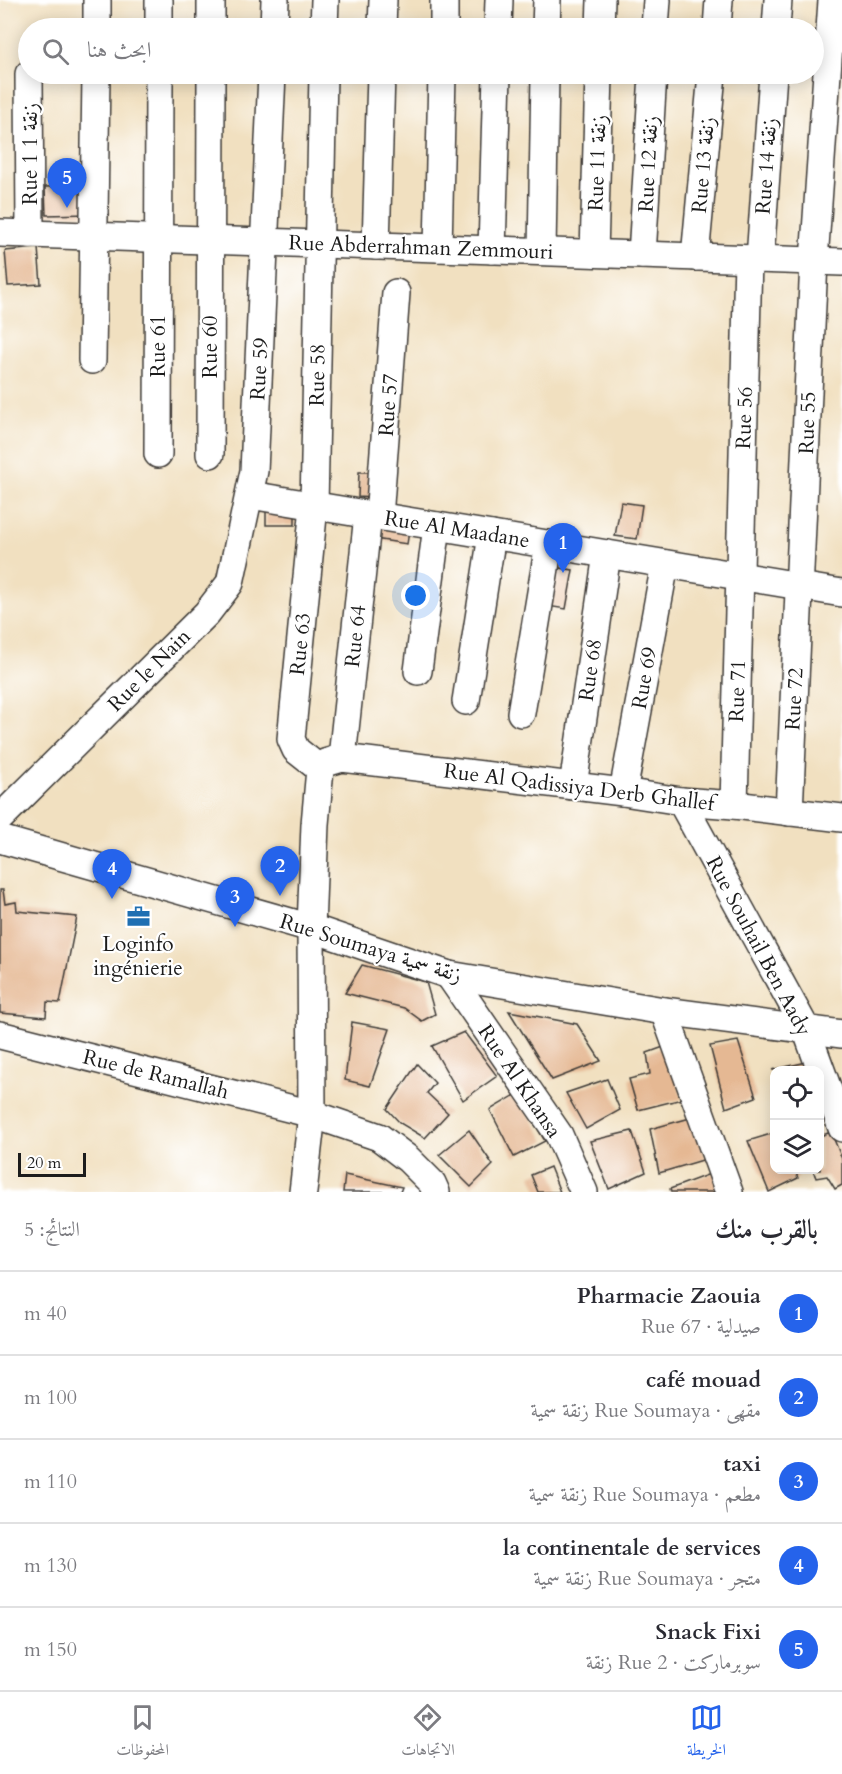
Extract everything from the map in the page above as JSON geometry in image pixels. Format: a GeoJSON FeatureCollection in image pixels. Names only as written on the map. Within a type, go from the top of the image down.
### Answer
{"type":"FeatureCollection","features":[{"type":"Feature","properties":{"kind":"street"},"geometry":{"type":"LineString","coordinates":[[97,18],[98,0]]}},
{"type":"Feature","properties":{"kind":"street"},"geometry":{"type":"LineString","coordinates":[[159,0],[159,18]]}},
{"type":"Feature","properties":{"kind":"street"},"geometry":{"type":"LineString","coordinates":[[211,0],[211,18]]}},
{"type":"Feature","properties":{"kind":"street"},"geometry":{"type":"LineString","coordinates":[[274,18],[275,0]]}},
{"type":"Feature","properties":{"kind":"street"},"geometry":{"type":"LineString","coordinates":[[324,18],[325,0]]}},
{"type":"Feature","properties":{"kind":"street"},"geometry":{"type":"LineString","coordinates":[[382,18],[383,0]]}},
{"type":"Feature","properties":{"kind":"street"},"geometry":{"type":"LineString","coordinates":[[444,0],[444,18]]}},
{"type":"Feature","properties":{"kind":"street"},"geometry":{"type":"LineString","coordinates":[[498,18],[499,0]]}},
{"type":"Feature","properties":{"kind":"street"},"geometry":{"type":"LineString","coordinates":[[546,18],[547,0]]}},
{"type":"Feature","properties":{"kind":"street"},"geometry":{"type":"LineString","coordinates":[[600,18],[601,0]]}},
{"type":"Feature","properties":{"kind":"street"},"geometry":{"type":"LineString","coordinates":[[656,18],[657,0]]}},
{"type":"Feature","properties":{"kind":"street"},"geometry":{"type":"LineString","coordinates":[[718,18],[719,0]]}},
{"type":"Feature","properties":{"kind":"street"},"geometry":{"type":"LineString","coordinates":[[777,18],[778,0]]}},
{"type":"Feature","properties":{"kind":"street","name":"Rue 55"},"geometry":{"type":"LineString","coordinates":[[800,586],[814,261],[832,1]]}},
{"type":"Feature","properties":{"kind":"street","name":"Rue 1 زنقة 1"},"geometry":{"type":"LineString","coordinates":[[29,84],[30,234]]}},
{"type":"Feature","properties":{"kind":"street"},"geometry":{"type":"LineString","coordinates":[[92,360],[96,84]]}},
{"type":"Feature","properties":{"kind":"street","name":"Rue 61"},"geometry":{"type":"LineString","coordinates":[[158,454],[159,84]]}},
{"type":"Feature","properties":{"kind":"street","name":"Rue 60"},"geometry":{"type":"LineString","coordinates":[[210,453],[211,84]]}},
{"type":"Feature","properties":{"kind":"street","name":"Rue 59"},"geometry":{"type":"LineString","coordinates":[[249,495],[254,471],[272,84]]}},
{"type":"Feature","properties":{"kind":"street","name":"Rue 58"},"geometry":{"type":"LineString","coordinates":[[314,506],[323,84]]}},
{"type":"Feature","properties":{"kind":"street"},"geometry":{"type":"LineString","coordinates":[[376,246],[381,84]]}},
{"type":"Feature","properties":{"kind":"street"},"geometry":{"type":"LineString","coordinates":[[438,248],[442,84]]}},
{"type":"Feature","properties":{"kind":"street"},"geometry":{"type":"LineString","coordinates":[[492,250],[497,84]]}},
{"type":"Feature","properties":{"kind":"street"},"geometry":{"type":"LineString","coordinates":[[542,251],[545,84]]}},
{"type":"Feature","properties":{"kind":"street","name":"Rue 11 زنقة"},"geometry":{"type":"LineString","coordinates":[[594,253],[599,84]]}},
{"type":"Feature","properties":{"kind":"street","name":"Rue 12 زنقة"},"geometry":{"type":"LineString","coordinates":[[642,255],[652,84]]}},
{"type":"Feature","properties":{"kind":"street","name":"Rue 13 زنقة"},"geometry":{"type":"LineString","coordinates":[[695,257],[711,84]]}},
{"type":"Feature","properties":{"kind":"street","name":"Rue 14 زنقة"},"geometry":{"type":"LineString","coordinates":[[754,259],[772,84]]}},
{"type":"Feature","properties":{"kind":"street","name":"Rue Abderrahman Zemmouri"},"geometry":{"type":"LineString","coordinates":[[0,233],[842,262]]}},
{"type":"Feature","properties":{"kind":"street","name":"Rue 56"},"geometry":{"type":"LineString","coordinates":[[740,576],[754,259]]}},
{"type":"Feature","properties":{"kind":"street","name":"Rue 57"},"geometry":{"type":"LineString","coordinates":[[374,516],[396,293]]}},
{"type":"Feature","properties":{"kind":"street","name":"Rue Al Maadane"},"geometry":{"type":"LineString","coordinates":[[249,495],[842,593]]}},
{"type":"Feature","properties":{"kind":"street","name":"Rue le Nain"},"geometry":{"type":"LineString","coordinates":[[0,818],[207,613],[230,583],[249,495]]}},
{"type":"Feature","properties":{"kind":"street","name":"Rue 63"},"geometry":{"type":"LineString","coordinates":[[314,506],[291,738],[296,750],[331,764]]}},
{"type":"Feature","properties":{"kind":"street","name":"Rue 64"},"geometry":{"type":"LineString","coordinates":[[303,1192],[312,1114],[311,928],[315,824],[331,764],[374,516]]}},
{"type":"Feature","properties":{"kind":"street"},"geometry":{"type":"LineString","coordinates":[[418,670],[437,526]]}},
{"type":"Feature","properties":{"kind":"street"},"geometry":{"type":"LineString","coordinates":[[466,701],[492,535]]}},
{"type":"Feature","properties":{"kind":"street"},"geometry":{"type":"LineString","coordinates":[[521,713],[549,544]]}},
{"type":"Feature","properties":{"kind":"street","name":"Rue 68"},"geometry":{"type":"LineString","coordinates":[[573,786],[607,554]]}},
{"type":"Feature","properties":{"kind":"street","name":"Rue 69"},"geometry":{"type":"LineString","coordinates":[[623,792],[665,564]]}},
{"type":"Feature","properties":{"kind":"street","name":"Rue 71"},"geometry":{"type":"LineString","coordinates":[[734,805],[740,576]]}},
{"type":"Feature","properties":{"kind":"street","name":"Rue 72"},"geometry":{"type":"LineString","coordinates":[[789,812],[800,586]]}},
{"type":"Feature","properties":{"kind":"street","name":"Rue Al Qadissiya Derb Ghallef"},"geometry":{"type":"LineString","coordinates":[[331,764],[573,786],[681,801],[842,818]]}},
{"type":"Feature","properties":{"kind":"street","name":"Rue Souhail Ben Aady"},"geometry":{"type":"LineString","coordinates":[[681,801],[806,1029],[842,1128]]}},
{"type":"Feature","properties":{"kind":"street","name":"Rue Soumaya زنقة سمية"},"geometry":{"type":"LineString","coordinates":[[0,818],[50,853]]}},
{"type":"Feature","properties":{"kind":"street","name":"Rue Soumaya زنقة سمية"},"geometry":{"type":"LineString","coordinates":[[0,839],[311,928],[449,975],[664,1011],[842,1034]]}},
{"type":"Feature","properties":{"kind":"street","name":"Rue Al Khansa"},"geometry":{"type":"LineString","coordinates":[[449,975],[558,1135],[584,1192]]}},
{"type":"Feature","properties":{"kind":"street"},"geometry":{"type":"LineString","coordinates":[[664,1011],[729,1192]]}},
{"type":"Feature","properties":{"kind":"street","name":"Rue de Ramallah"},"geometry":{"type":"LineString","coordinates":[[0,1035],[312,1114],[379,1137],[408,1159],[432,1184],[436,1192]]}},
{"type":"Feature","properties":{"kind":"building"},"geometry":{"type":"Polygon","coordinates":[[[90,186],[90,214],[46,215],[45,187],[90,186]]]}},
{"type":"Feature","properties":{"kind":"building"},"geometry":{"type":"Polygon","coordinates":[[[38,248],[41,284],[8,286],[5,251],[38,248]]]}},
{"type":"Feature","properties":{"kind":"building"},"geometry":{"type":"Polygon","coordinates":[[[359,472],[375,472],[374,498],[358,497],[359,472]]]}},
{"type":"Feature","properties":{"kind":"building"},"geometry":{"type":"Polygon","coordinates":[[[621,502],[642,505],[637,539],[615,536],[621,502]]]}},
{"type":"Feature","properties":{"kind":"building"},"geometry":{"type":"Polygon","coordinates":[[[266,509],[295,509],[295,525],[266,525],[266,509]]]}},
{"type":"Feature","properties":{"kind":"building"},"geometry":{"type":"Polygon","coordinates":[[[378,520],[410,525],[407,544],[375,539],[378,520]]]}},
{"type":"Feature","properties":{"kind":"building"},"geometry":{"type":"Polygon","coordinates":[[[553,567],[573,570],[566,609],[547,606],[553,567]]]}},
{"type":"Feature","properties":{"kind":"building"},"geometry":{"type":"Polygon","coordinates":[[[0,890],[3,890],[5,904],[16,902],[17,911],[77,917],[60,1003],[47,1002],[46,1017],[0,1013],[0,890]]]}},
{"type":"Feature","properties":{"kind":"building"},"geometry":{"type":"Polygon","coordinates":[[[362,965],[426,982],[435,1014],[422,1021],[404,1008],[345,993],[362,965]]]}},
{"type":"Feature","properties":{"kind":"building"},"geometry":{"type":"Polygon","coordinates":[[[509,1011],[577,1024],[601,1061],[552,1080],[509,1011]]]}},
{"type":"Feature","properties":{"kind":"building"},"geometry":{"type":"Polygon","coordinates":[[[352,1022],[390,1029],[370,1086],[345,1080],[352,1022]]]}},
{"type":"Feature","properties":{"kind":"building"},"geometry":{"type":"Polygon","coordinates":[[[464,1032],[497,1076],[463,1100],[432,1046],[464,1032]]]}},
{"type":"Feature","properties":{"kind":"building"},"geometry":{"type":"Polygon","coordinates":[[[738,1041],[756,1097],[726,1108],[710,1046],[738,1041]]]}},
{"type":"Feature","properties":{"kind":"building"},"geometry":{"type":"Polygon","coordinates":[[[669,1045],[682,1099],[638,1110],[629,1079],[650,1074],[647,1053],[669,1045]]]}},
{"type":"Feature","properties":{"kind":"building"},"geometry":{"type":"Polygon","coordinates":[[[807,1062],[808,1066],[790,1066],[807,1062]]]}},
{"type":"Feature","properties":{"kind":"building"},"geometry":{"type":"Polygon","coordinates":[[[417,1064],[435,1083],[427,1093],[448,1113],[425,1138],[400,1123],[387,1109],[417,1064]]]}},
{"type":"Feature","properties":{"kind":"building"},"geometry":{"type":"Polygon","coordinates":[[[607,1079],[620,1110],[586,1129],[566,1093],[607,1079]]]}},
{"type":"Feature","properties":{"kind":"building"},"geometry":{"type":"Polygon","coordinates":[[[517,1094],[545,1141],[514,1157],[490,1110],[517,1094]]]}},
{"type":"Feature","properties":{"kind":"building"},"geometry":{"type":"Polygon","coordinates":[[[694,1117],[706,1159],[659,1173],[650,1129],[694,1117]]]}},
{"type":"Feature","properties":{"kind":"building"},"geometry":{"type":"Polygon","coordinates":[[[469,1130],[493,1165],[471,1187],[439,1155],[469,1130]]]}},
{"type":"Feature","properties":{"kind":"building"},"geometry":{"type":"Polygon","coordinates":[[[632,1131],[646,1172],[609,1189],[590,1141],[632,1131]]]}},
{"type":"Feature","properties":{"kind":"building"},"geometry":{"type":"Polygon","coordinates":[[[831,1132],[842,1159],[842,1185],[835,1189],[827,1176],[816,1178],[814,1174],[824,1174],[824,1135],[831,1132]]]}},
{"type":"Feature","properties":{"kind":"building"},"geometry":{"type":"Polygon","coordinates":[[[770,1134],[770,1174],[796,1174],[798,1178],[769,1192],[748,1141],[770,1134]]]}},
{"type":"Feature","properties":{"kind":"building"},"geometry":{"type":"Polygon","coordinates":[[[550,1167],[560,1192],[538,1192],[531,1175],[550,1167]]]}},
{"type":"Feature","properties":{"kind":"building"},"geometry":{"type":"Polygon","coordinates":[[[715,1172],[719,1192],[671,1192],[670,1189],[715,1172]]]}},
{"type":"Feature","properties":{"kind":"building"},"geometry":{"type":"Polygon","coordinates":[[[345,1175],[402,1187],[400,1192],[343,1192],[345,1175]]]}},
{"type":"Feature","properties":{"kind":"place","name":"Snack Fixi"},"geometry":{"type":"Point","coordinates":[67,208]}},
{"type":"Feature","properties":{"kind":"place","name":"Pharmacie Zaouia"},"geometry":{"type":"Point","coordinates":[563,573]}},
{"type":"Feature","properties":{"kind":"place","name":"café mouad"},"geometry":{"type":"Point","coordinates":[280,896]}},
{"type":"Feature","properties":{"kind":"place","name":"la continentale de services"},"geometry":{"type":"Point","coordinates":[112,899]}},
{"type":"Feature","properties":{"kind":"place","name":"Loginfo ingénierie"},"geometry":{"type":"Point","coordinates":[138,916]}},
{"type":"Feature","properties":{"kind":"place","name":"taxi"},"geometry":{"type":"Point","coordinates":[235,927]}}]}
